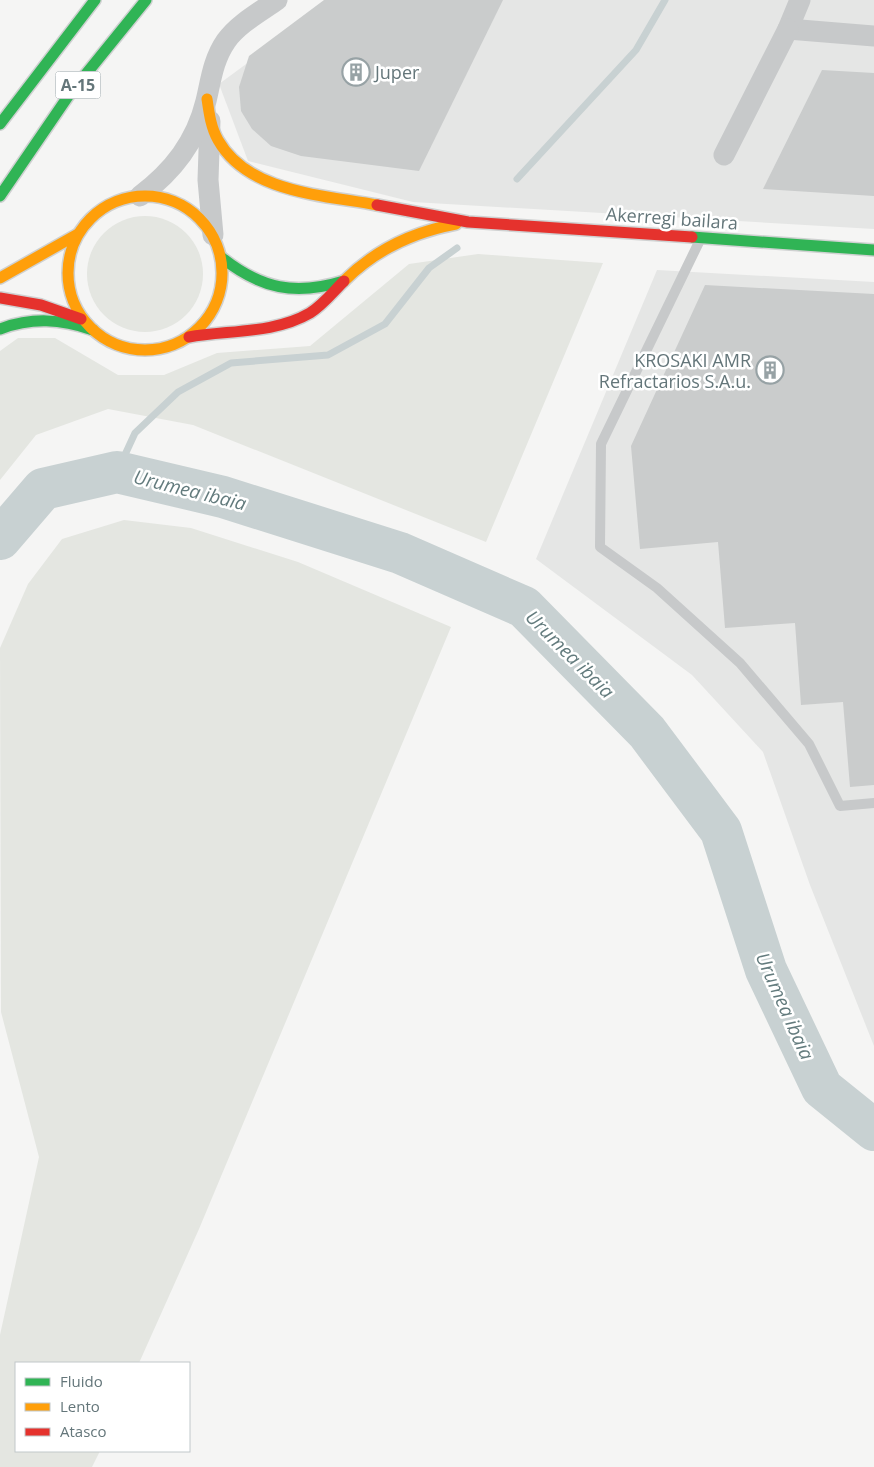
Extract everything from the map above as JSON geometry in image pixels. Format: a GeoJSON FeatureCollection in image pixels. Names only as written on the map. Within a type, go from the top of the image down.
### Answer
{"type":"FeatureCollection","features":[{"type":"Feature","properties":{"kind":"main road","name":"A-15"},"geometry":{"type":"LineString","coordinates":[[0,124],[95,0]]}},
{"type":"Feature","properties":{"kind":"main road","name":"A-15"},"geometry":{"type":"LineString","coordinates":[[0,196],[14,173],[110,42],[146,0]]}},
{"type":"Feature","properties":{"kind":"main road"},"geometry":{"type":"LineString","coordinates":[[207,99],[210,120],[217,139],[228,155],[242,167],[274,184],[468,222]]}},
{"type":"Feature","properties":{"kind":"main road"},"geometry":{"type":"LineString","coordinates":[[140,196],[163,198],[184,206],[196,215],[213,235],[221,257],[222,279],[217,302],[201,327],[189,337],[170,346],[150,350],[129,348],[110,342],[93,330],[74,304],[69,287],[68,269],[71,251],[78,234],[87,222],[105,208],[125,198],[140,196]]}},
{"type":"Feature","properties":{"kind":"main road"},"geometry":{"type":"LineString","coordinates":[[189,337],[227,330],[264,329],[295,321],[322,304],[361,265],[401,240],[445,226],[468,222]]}},
{"type":"Feature","properties":{"kind":"main road","name":"Akerregi bailara"},"geometry":{"type":"LineString","coordinates":[[468,222],[874,250]]}},
{"type":"Feature","properties":{"kind":"main road"},"geometry":{"type":"LineString","coordinates":[[0,278],[78,234]]}},
{"type":"Feature","properties":{"kind":"main road"},"geometry":{"type":"LineString","coordinates":[[221,257],[247,277],[278,288],[311,290],[344,281]]}},
{"type":"Feature","properties":{"kind":"main road"},"geometry":{"type":"LineString","coordinates":[[0,298],[41,305],[84,320]]}},
{"type":"Feature","properties":{"kind":"main road"},"geometry":{"type":"LineString","coordinates":[[0,329],[20,322],[38,320],[75,323],[93,330]]}},
{"type":"Feature","properties":{"kind":"street"},"geometry":{"type":"LineString","coordinates":[[140,196],[159,182],[183,154],[201,121],[215,61],[227,40],[242,26],[277,0]]}},
{"type":"Feature","properties":{"kind":"street"},"geometry":{"type":"LineString","coordinates":[[724,155],[788,29],[800,0]]}},
{"type":"Feature","properties":{"kind":"street"},"geometry":{"type":"LineString","coordinates":[[788,29],[874,36]]}},
{"type":"Feature","properties":{"kind":"street"},"geometry":{"type":"LineString","coordinates":[[210,120],[208,180],[213,235]]}},
{"type":"Feature","properties":{"kind":"lane"},"geometry":{"type":"LineString","coordinates":[[702,238],[601,444],[600,547],[657,588],[740,664],[810,744],[840,806],[874,803]]}},
{"type":"Feature","properties":{"kind":"shaded area"},"geometry":{"type":"Polygon","coordinates":[[[333,0],[874,0],[874,229],[413,202],[248,161],[219,84],[333,0]]]}},
{"type":"Feature","properties":{"kind":"shaded area"},"geometry":{"type":"Polygon","coordinates":[[[145,216],[167,220],[186,233],[199,252],[203,274],[199,296],[186,315],[167,328],[145,332],[123,328],[104,315],[91,296],[87,274],[91,252],[104,233],[123,220],[145,216]]]}},
{"type":"Feature","properties":{"kind":"shaded area"},"geometry":{"type":"Polygon","coordinates":[[[478,254],[603,263],[486,542],[193,425],[108,409],[36,435],[0,480],[0,351],[18,338],[55,338],[118,375],[164,375],[217,353],[310,346],[409,264],[478,254]]]}},
{"type":"Feature","properties":{"kind":"shaded area"},"geometry":{"type":"Polygon","coordinates":[[[657,270],[874,282],[874,1046],[810,885],[763,752],[692,675],[536,559],[657,270]]]}},
{"type":"Feature","properties":{"kind":"shaded area"},"geometry":{"type":"Polygon","coordinates":[[[124,520],[191,528],[298,562],[451,627],[199,1229],[139,1362],[15,1362],[15,1452],[100,1452],[92,1467],[0,1467],[0,1335],[39,1157],[1,1012],[0,648],[28,584],[62,539],[124,520]]]}},
{"type":"Feature","properties":{"kind":"building","name":"Juper"},"geometry":{"type":"Polygon","coordinates":[[[324,0],[503,0],[419,171],[301,156],[271,146],[252,129],[241,111],[239,87],[249,56],[324,0]]]}},
{"type":"Feature","properties":{"kind":"building"},"geometry":{"type":"Polygon","coordinates":[[[822,70],[874,73],[874,196],[763,189],[822,70]]]}},
{"type":"Feature","properties":{"kind":"building","name":"KROSAKI AMR Refractarios S.A.u."},"geometry":{"type":"Polygon","coordinates":[[[705,285],[874,294],[874,785],[850,787],[843,702],[801,705],[795,623],[725,628],[718,542],[640,549],[631,446],[705,285]]]}},
{"type":"Feature","properties":{"kind":"waterway"},"geometry":{"type":"LineString","coordinates":[[517,179],[636,50],[665,0]]}},
{"type":"Feature","properties":{"kind":"waterway"},"geometry":{"type":"LineString","coordinates":[[117,472],[135,433],[178,392],[231,363],[328,355],[385,324],[429,268],[457,248]]}},
{"type":"Feature","properties":{"kind":"waterway","name":"Urumea ibaia"},"geometry":{"type":"LineString","coordinates":[[0,539],[43,489],[117,472],[223,497],[400,553],[524,607],[647,732],[721,831],[766,970],[822,1088],[874,1130]]}},
{"type":"Feature","properties":{"kind":"traffic: fast"},"geometry":{"type":"LineString","coordinates":[[0,124],[95,0]]}},
{"type":"Feature","properties":{"kind":"traffic: fast"},"geometry":{"type":"LineString","coordinates":[[0,196],[69,95],[146,0]]}},
{"type":"Feature","properties":{"kind":"traffic: fast"},"geometry":{"type":"LineString","coordinates":[[692,237],[874,250]]}},
{"type":"Feature","properties":{"kind":"traffic: fast"},"geometry":{"type":"LineString","coordinates":[[221,257],[250,276],[279,287],[310,288],[344,281]]}},
{"type":"Feature","properties":{"kind":"traffic: fast"},"geometry":{"type":"LineString","coordinates":[[0,329],[12,325],[46,321],[81,326],[93,330]]}},
{"type":"Feature","properties":{"kind":"traffic: slow"},"geometry":{"type":"LineString","coordinates":[[207,99],[212,125],[218,140],[231,158],[248,171],[289,189],[377,205]]}},
{"type":"Feature","properties":{"kind":"traffic: slow"},"geometry":{"type":"LineString","coordinates":[[145,196],[160,197],[175,202],[200,218],[216,243],[221,258],[222,273],[221,288],[216,303],[200,328],[175,344],[160,349],[145,350],[130,349],[115,344],[90,328],[74,303],[69,288],[68,273],[69,258],[74,243],[90,218],[115,202],[130,197],[145,196]]}},
{"type":"Feature","properties":{"kind":"traffic: slow"},"geometry":{"type":"LineString","coordinates":[[344,281],[382,251],[410,237],[456,224]]}},
{"type":"Feature","properties":{"kind":"traffic: slow"},"geometry":{"type":"LineString","coordinates":[[0,278],[78,234]]}},
{"type":"Feature","properties":{"kind":"traffic: jam"},"geometry":{"type":"LineString","coordinates":[[377,205],[468,222],[692,237]]}},
{"type":"Feature","properties":{"kind":"traffic: jam"},"geometry":{"type":"LineString","coordinates":[[189,337],[266,328],[296,320],[319,306],[344,281]]}},
{"type":"Feature","properties":{"kind":"traffic: jam"},"geometry":{"type":"LineString","coordinates":[[0,298],[41,305],[81,319]]}},
{"type":"Feature","properties":{"kind":"place","name":"Juper"},"geometry":{"type":"Point","coordinates":[356,72]}},
{"type":"Feature","properties":{"kind":"place","name":"KROSAKI AMR Refractarios S.A.u."},"geometry":{"type":"Point","coordinates":[770,370]}}]}
